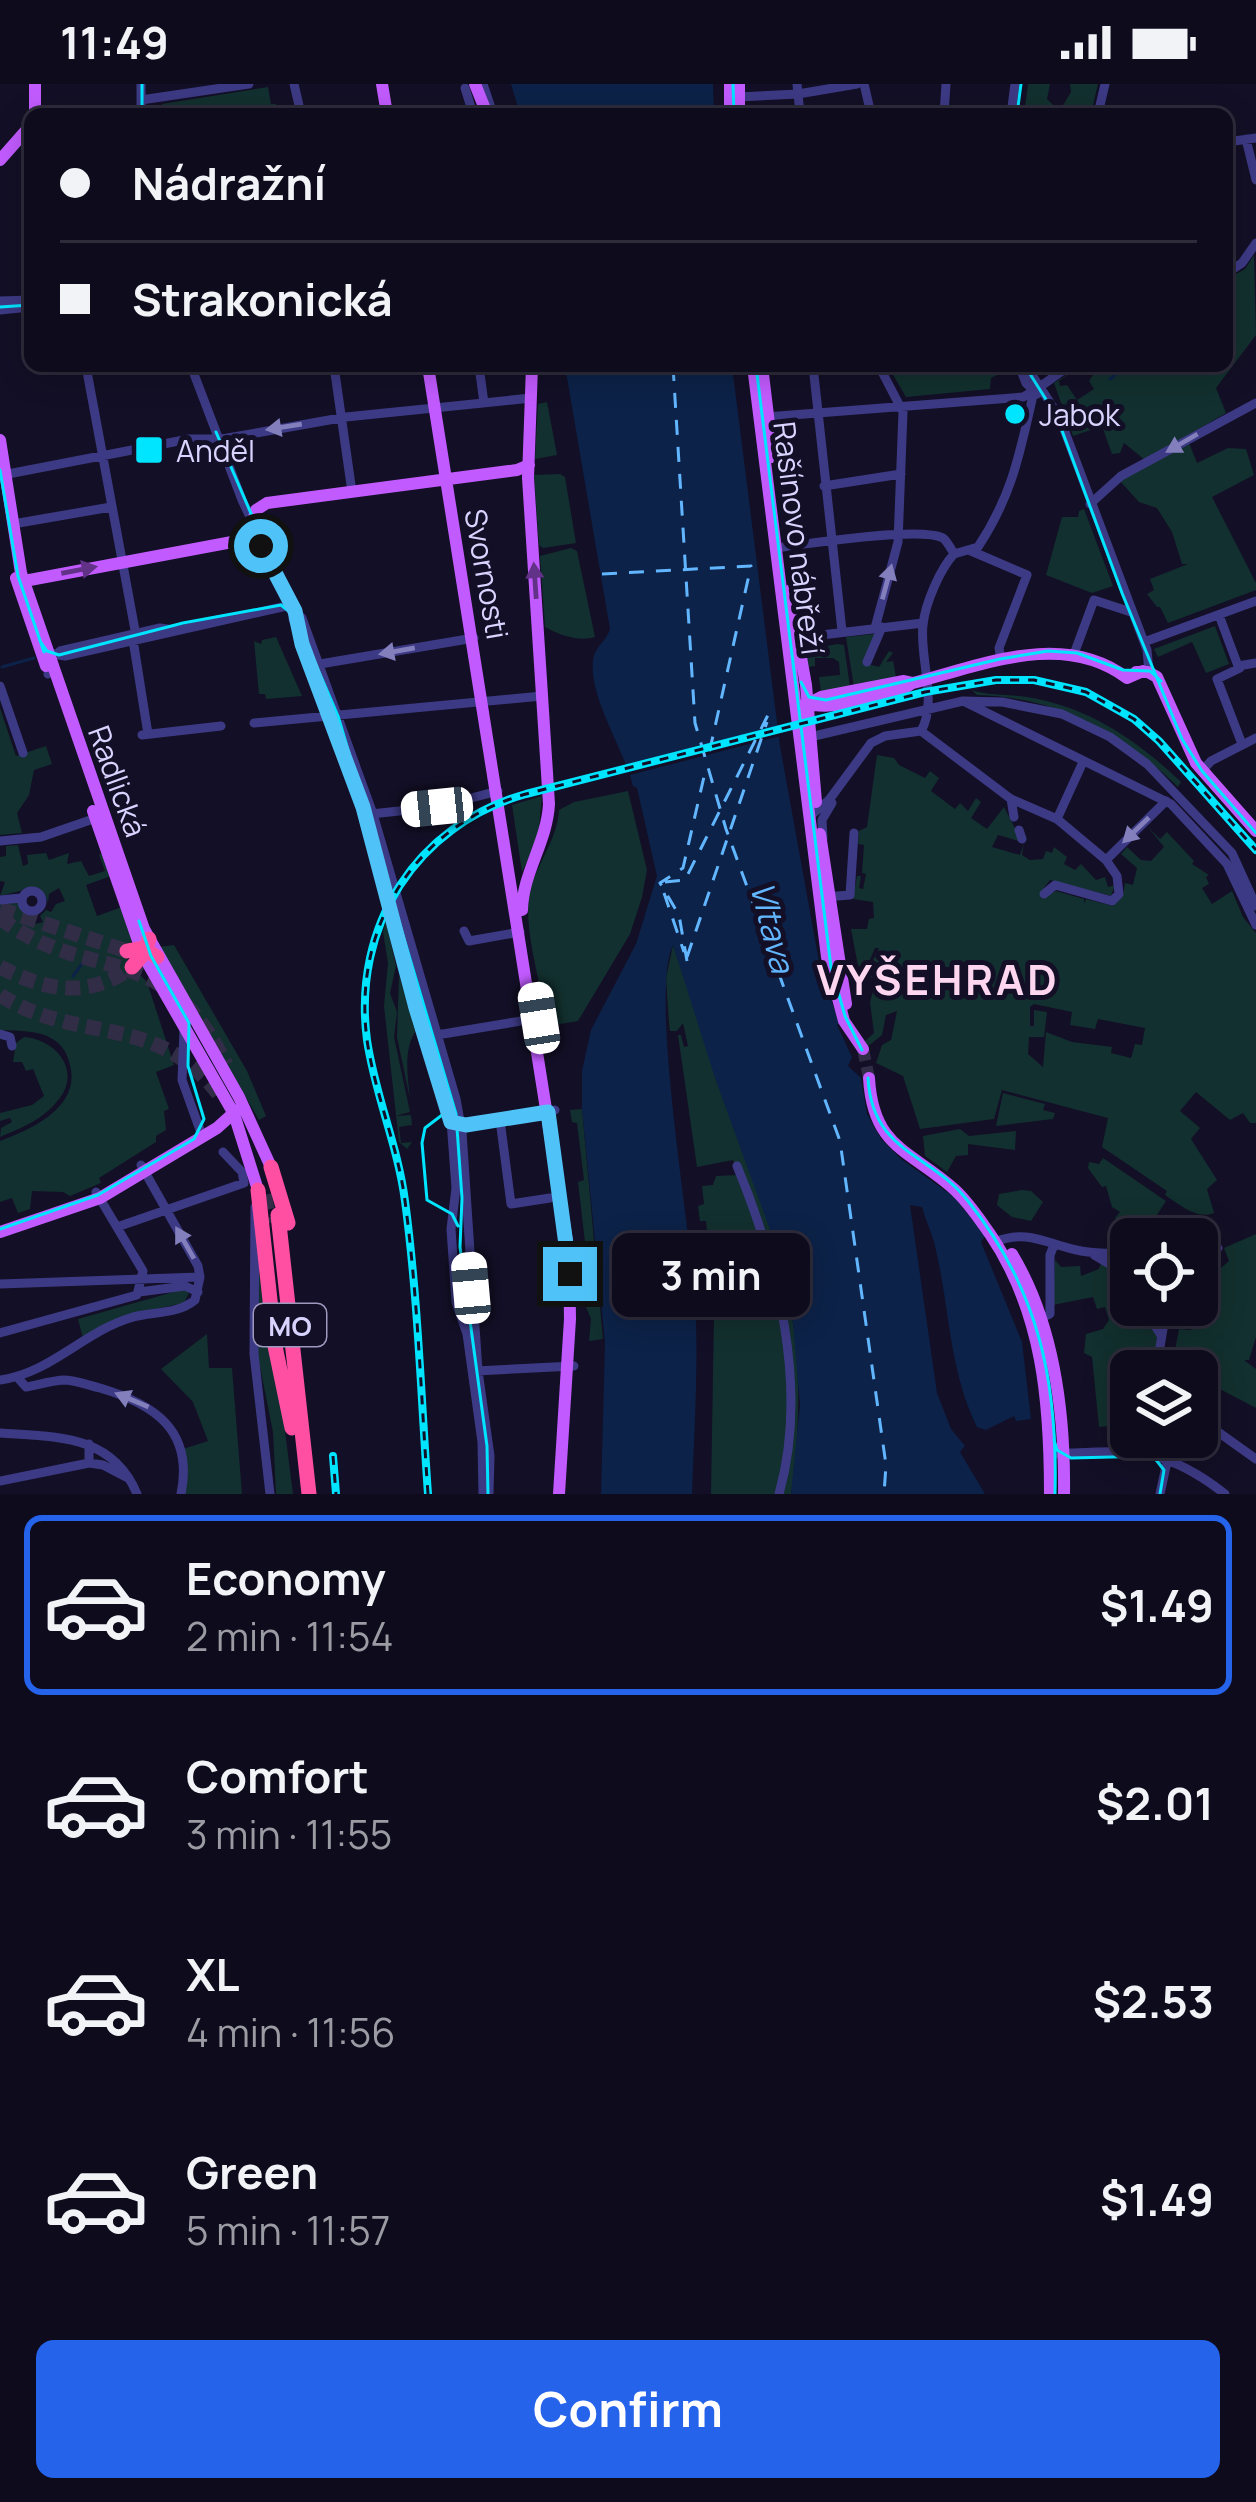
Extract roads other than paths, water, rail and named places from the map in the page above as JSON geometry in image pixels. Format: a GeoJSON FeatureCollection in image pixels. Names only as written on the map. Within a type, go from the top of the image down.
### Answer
{"type":"FeatureCollection","features":[{"type":"Feature","properties":{"kind":"highway"},"geometry":{"type":"LineString","coordinates":[[272,1167],[290,1227],[303,1400],[297,1431]]}},
{"type":"Feature","properties":{"kind":"highway"},"geometry":{"type":"LineString","coordinates":[[254,1193],[275,1346],[297,1431]]}},
{"type":"Feature","properties":{"kind":"highway","name":"MO"},"geometry":{"type":"LineString","coordinates":[[267,1222],[309,1494]]}},
{"type":"Feature","properties":{"kind":"highway","name":"MO"},"geometry":{"type":"LineString","coordinates":[[297,1431],[299,1494]]}},
{"type":"Feature","properties":{"kind":"main road"},"geometry":{"type":"LineString","coordinates":[[0,160],[24,133]]}},
{"type":"Feature","properties":{"kind":"main road","name":"Svornosti"},"geometry":{"type":"LineString","coordinates":[[429,372],[552,1111]]}},
{"type":"Feature","properties":{"kind":"main road"},"geometry":{"type":"LineString","coordinates":[[532,372],[529,465],[548,780],[546,828],[525,882],[522,910],[570,1266],[562,1494]]}},
{"type":"Feature","properties":{"kind":"main road","name":"Rašínovo nábřeží"},"geometry":{"type":"LineString","coordinates":[[758,372],[799,684],[811,709],[824,897],[845,1001],[862,1047]]}},
{"type":"Feature","properties":{"kind":"main road","name":"Radlická"},"geometry":{"type":"LineString","coordinates":[[0,440],[13,524],[15,582]]}},
{"type":"Feature","properties":{"kind":"main road"},"geometry":{"type":"LineString","coordinates":[[15,582],[248,538],[253,524],[251,506],[521,470],[529,465]]}},
{"type":"Feature","properties":{"kind":"main road","name":"Radlická"},"geometry":{"type":"LineString","coordinates":[[4,478],[15,582],[53,652],[52,673],[143,955],[222,1095],[241,1115]]}},
{"type":"Feature","properties":{"kind":"main road","name":"Rašínovo nábřeží"},"geometry":{"type":"LineString","coordinates":[[780,548],[799,684]]}},
{"type":"Feature","properties":{"kind":"main road"},"geometry":{"type":"LineString","coordinates":[[799,684],[810,694],[811,709],[904,681],[1052,652],[1074,654],[1117,670],[1148,673],[1171,703],[1184,745],[1256,831]]}},
{"type":"Feature","properties":{"kind":"main road","name":"Rašínovo nábřeží"},"geometry":{"type":"LineString","coordinates":[[811,709],[824,897]]}},
{"type":"Feature","properties":{"kind":"main road"},"geometry":{"type":"LineString","coordinates":[[507,851],[516,882],[525,882]]}},
{"type":"Feature","properties":{"kind":"main road","name":"Radlická"},"geometry":{"type":"LineString","coordinates":[[143,955],[239,1097],[241,1115]]}},
{"type":"Feature","properties":{"kind":"main road"},"geometry":{"type":"LineString","coordinates":[[869,1078],[876,1119],[886,1136],[955,1190],[998,1240],[1030,1288],[1059,1401],[1050,1494]]}},
{"type":"Feature","properties":{"kind":"main road"},"geometry":{"type":"LineString","coordinates":[[0,1227],[98,1195],[217,1124],[223,1111],[222,1095]]}},
{"type":"Feature","properties":{"kind":"main road"},"geometry":{"type":"LineString","coordinates":[[143,1168],[200,1130],[241,1115]]}},
{"type":"Feature","properties":{"kind":"main road"},"geometry":{"type":"LineString","coordinates":[[241,1115],[254,1193]]}},
{"type":"Feature","properties":{"kind":"main road"},"geometry":{"type":"LineString","coordinates":[[241,1115],[272,1167]]}},
{"type":"Feature","properties":{"kind":"main road"},"geometry":{"type":"LineString","coordinates":[[217,1124],[232,1126],[243,1136]]}},
{"type":"Feature","properties":{"kind":"main road"},"geometry":{"type":"LineString","coordinates":[[1057,1454],[1064,1494]]}},
{"type":"Feature","properties":{"kind":"street"},"geometry":{"type":"LineString","coordinates":[[141,84],[141,108]]}},
{"type":"Feature","properties":{"kind":"street"},"geometry":{"type":"LineString","coordinates":[[141,100],[249,84]]}},
{"type":"Feature","properties":{"kind":"street"},"geometry":{"type":"LineString","coordinates":[[734,91],[861,84]]}},
{"type":"Feature","properties":{"kind":"street"},"geometry":{"type":"LineString","coordinates":[[1251,139],[1256,180]]}},
{"type":"Feature","properties":{"kind":"street"},"geometry":{"type":"LineString","coordinates":[[1233,269],[1256,243]]}},
{"type":"Feature","properties":{"kind":"street"},"geometry":{"type":"LineString","coordinates":[[87,372],[134,637],[145,734],[221,726]]}},
{"type":"Feature","properties":{"kind":"street"},"geometry":{"type":"LineString","coordinates":[[193,372],[217,438],[251,506]]}},
{"type":"Feature","properties":{"kind":"street"},"geometry":{"type":"LineString","coordinates":[[337,372],[352,492]]}},
{"type":"Feature","properties":{"kind":"street"},"geometry":{"type":"LineString","coordinates":[[480,372],[484,403]]}},
{"type":"Feature","properties":{"kind":"street"},"geometry":{"type":"LineString","coordinates":[[813,372],[842,631]]}},
{"type":"Feature","properties":{"kind":"street"},"geometry":{"type":"LineString","coordinates":[[867,662],[898,536],[903,412],[882,372]]}},
{"type":"Feature","properties":{"kind":"street"},"geometry":{"type":"LineString","coordinates":[[1026,372],[1059,418],[1144,642],[1148,673]]}},
{"type":"Feature","properties":{"kind":"street"},"geometry":{"type":"LineString","coordinates":[[764,417],[1023,397],[1060,372]]}},
{"type":"Feature","properties":{"kind":"street"},"geometry":{"type":"LineString","coordinates":[[921,731],[926,708],[919,681],[922,623],[954,554],[981,544],[1011,490],[1036,389]]}},
{"type":"Feature","properties":{"kind":"street"},"geometry":{"type":"LineString","coordinates":[[4,478],[189,439],[531,398]]}},
{"type":"Feature","properties":{"kind":"street"},"geometry":{"type":"LineString","coordinates":[[1090,504],[1109,486],[1256,403]]}},
{"type":"Feature","properties":{"kind":"street"},"geometry":{"type":"LineString","coordinates":[[1029,414],[1059,418]]}},
{"type":"Feature","properties":{"kind":"street"},"geometry":{"type":"LineString","coordinates":[[824,486],[901,474]]}},
{"type":"Feature","properties":{"kind":"street"},"geometry":{"type":"LineString","coordinates":[[13,524],[111,507]]}},
{"type":"Feature","properties":{"kind":"street"},"geometry":{"type":"LineString","coordinates":[[253,524],[336,716]]}},
{"type":"Feature","properties":{"kind":"street"},"geometry":{"type":"LineString","coordinates":[[780,548],[898,536],[942,538],[954,554]]}},
{"type":"Feature","properties":{"kind":"street"},"geometry":{"type":"LineString","coordinates":[[248,538],[266,551]]}},
{"type":"Feature","properties":{"kind":"street"},"geometry":{"type":"LineString","coordinates":[[971,551],[1027,575],[999,648],[1001,660]]}},
{"type":"Feature","properties":{"kind":"street"},"geometry":{"type":"LineString","coordinates":[[1074,654],[1094,600],[1132,612]]}},
{"type":"Feature","properties":{"kind":"street"},"geometry":{"type":"LineString","coordinates":[[1144,642],[1256,601]]}},
{"type":"Feature","properties":{"kind":"street"},"geometry":{"type":"LineString","coordinates":[[52,673],[53,652],[163,628],[179,630],[293,608]]}},
{"type":"Feature","properties":{"kind":"street"},"geometry":{"type":"LineString","coordinates":[[293,608],[302,617],[320,664],[370,814],[456,1123],[451,1229],[454,1276],[474,1371],[486,1494]]}},
{"type":"Feature","properties":{"kind":"street"},"geometry":{"type":"LineString","coordinates":[[1219,615],[1240,668]]}},
{"type":"Feature","properties":{"kind":"street"},"geometry":{"type":"LineString","coordinates":[[796,638],[922,623]]}},
{"type":"Feature","properties":{"kind":"street"},"geometry":{"type":"LineString","coordinates":[[320,664],[474,638]]}},
{"type":"Feature","properties":{"kind":"street"},"geometry":{"type":"LineString","coordinates":[[1242,744],[1217,679],[1256,663]]}},
{"type":"Feature","properties":{"kind":"street"},"geometry":{"type":"LineString","coordinates":[[0,686],[23,753]]}},
{"type":"Feature","properties":{"kind":"street"},"geometry":{"type":"LineString","coordinates":[[254,723],[542,696]]}},
{"type":"Feature","properties":{"kind":"street"},"geometry":{"type":"LineString","coordinates":[[848,698],[855,725]]}},
{"type":"Feature","properties":{"kind":"street"},"geometry":{"type":"LineString","coordinates":[[963,701],[1166,801],[1227,864],[1256,925]]}},
{"type":"Feature","properties":{"kind":"street"},"geometry":{"type":"LineString","coordinates":[[810,736],[963,701],[1002,702],[1062,714],[1127,748],[1147,764],[1232,853],[1256,906]]}},
{"type":"Feature","properties":{"kind":"street"},"geometry":{"type":"LineString","coordinates":[[818,809],[871,743],[921,731],[1012,799],[1057,819],[1106,860],[1119,884],[1114,900],[1055,886],[1044,894]]}},
{"type":"Feature","properties":{"kind":"street"},"geometry":{"type":"LineString","coordinates":[[1203,769],[1256,738]]}},
{"type":"Feature","properties":{"kind":"street"},"geometry":{"type":"LineString","coordinates":[[1057,819],[1083,762]]}},
{"type":"Feature","properties":{"kind":"street"},"geometry":{"type":"LineString","coordinates":[[370,814],[437,807],[498,791]]}},
{"type":"Feature","properties":{"kind":"street"},"geometry":{"type":"LineString","coordinates":[[1012,799],[1018,826]]}},
{"type":"Feature","properties":{"kind":"street"},"geometry":{"type":"LineString","coordinates":[[1106,860],[1166,801]]}},
{"type":"Feature","properties":{"kind":"street","name":"Rašínovo nábřeží"},"geometry":{"type":"LineString","coordinates":[[818,809],[823,848]]}},
{"type":"Feature","properties":{"kind":"street"},"geometry":{"type":"LineString","coordinates":[[0,841],[41,836],[99,817]]}},
{"type":"Feature","properties":{"kind":"street"},"geometry":{"type":"LineString","coordinates":[[824,897],[850,895],[854,833]]}},
{"type":"Feature","properties":{"kind":"street"},"geometry":{"type":"LineString","coordinates":[[0,900],[19,899]]}},
{"type":"Feature","properties":{"kind":"street"},"geometry":{"type":"LineString","coordinates":[[464,931],[469,941],[520,932]]}},
{"type":"Feature","properties":{"kind":"street"},"geometry":{"type":"LineString","coordinates":[[430,1036],[534,1019]]}},
{"type":"Feature","properties":{"kind":"street"},"geometry":{"type":"LineString","coordinates":[[183,1025],[182,1080],[200,1130]]}},
{"type":"Feature","properties":{"kind":"street"},"geometry":{"type":"LineString","coordinates":[[0,1034],[10,1037],[12,1046]]}},
{"type":"Feature","properties":{"kind":"street"},"geometry":{"type":"LineString","coordinates":[[456,1123],[552,1111]]}},
{"type":"Feature","properties":{"kind":"street"},"geometry":{"type":"LineString","coordinates":[[500,1120],[511,1204],[550,1198]]}},
{"type":"Feature","properties":{"kind":"street"},"geometry":{"type":"LineString","coordinates":[[224,1152],[242,1172],[267,1222],[254,1354],[270,1494]]}},
{"type":"Feature","properties":{"kind":"street"},"geometry":{"type":"LineString","coordinates":[[737,1166],[767,1248],[787,1339],[790,1381],[785,1473],[779,1494]]}},
{"type":"Feature","properties":{"kind":"street"},"geometry":{"type":"LineString","coordinates":[[117,1227],[166,1210],[271,1189],[272,1167]]}},
{"type":"Feature","properties":{"kind":"street"},"geometry":{"type":"LineString","coordinates":[[0,1380],[18,1378],[123,1321],[186,1307],[198,1292],[198,1266],[143,1168]]}},
{"type":"Feature","properties":{"kind":"street"},"geometry":{"type":"LineString","coordinates":[[254,1193],[267,1222]]}},
{"type":"Feature","properties":{"kind":"street"},"geometry":{"type":"LineString","coordinates":[[98,1195],[143,1271],[138,1289]]}},
{"type":"Feature","properties":{"kind":"street"},"geometry":{"type":"LineString","coordinates":[[998,1240],[1031,1235],[1054,1245],[1110,1254]]}},
{"type":"Feature","properties":{"kind":"street"},"geometry":{"type":"LineString","coordinates":[[1037,1320],[1050,1314],[1049,1256],[1054,1245]]}},
{"type":"Feature","properties":{"kind":"street"},"geometry":{"type":"LineString","coordinates":[[1089,1252],[1110,1264]]}},
{"type":"Feature","properties":{"kind":"street"},"geometry":{"type":"LineString","coordinates":[[0,1333],[138,1289],[200,1277]]}},
{"type":"Feature","properties":{"kind":"street"},"geometry":{"type":"LineString","coordinates":[[0,1284],[185,1286],[198,1292]]}},
{"type":"Feature","properties":{"kind":"street"},"geometry":{"type":"LineString","coordinates":[[1155,1326],[1161,1335]]}},
{"type":"Feature","properties":{"kind":"street"},"geometry":{"type":"LineString","coordinates":[[1159,1350],[1163,1326]]}},
{"type":"Feature","properties":{"kind":"street"},"geometry":{"type":"LineString","coordinates":[[474,1371],[570,1366]]}},
{"type":"Feature","properties":{"kind":"street"},"geometry":{"type":"LineString","coordinates":[[18,1378],[26,1387],[78,1382],[139,1400],[155,1411],[179,1448],[184,1468],[181,1494]]}},
{"type":"Feature","properties":{"kind":"street"},"geometry":{"type":"LineString","coordinates":[[0,1433],[89,1444],[117,1461],[137,1494]]}},
{"type":"Feature","properties":{"kind":"street"},"geometry":{"type":"LineString","coordinates":[[1218,1433],[1256,1459]]}},
{"type":"Feature","properties":{"kind":"street"},"geometry":{"type":"LineString","coordinates":[[89,1444],[89,1463]]}},
{"type":"Feature","properties":{"kind":"street"},"geometry":{"type":"LineString","coordinates":[[1057,1454],[1110,1452]]}},
{"type":"Feature","properties":{"kind":"street"},"geometry":{"type":"LineString","coordinates":[[1160,1494],[1168,1458]]}},
{"type":"Feature","properties":{"kind":"street"},"geometry":{"type":"LineString","coordinates":[[1170,1458],[1225,1494]]}},
{"type":"Feature","properties":{"kind":"street"},"geometry":{"type":"LineString","coordinates":[[0,1481],[89,1463],[130,1480]]}},
{"type":"Feature","properties":{"kind":"water"},"geometry":{"type":"Polygon","coordinates":[[[511,84],[713,84],[714,108],[518,108],[511,84]]]}},
{"type":"Feature","properties":{"kind":"water","name":"Vltava"},"geometry":{"type":"Polygon","coordinates":[[[566,372],[733,372],[780,746],[820,967],[852,1057],[848,1066],[861,1078],[867,1114],[881,1139],[954,1197],[985,1236],[981,1242],[1022,1342],[1031,1419],[1016,1421],[1014,1416],[986,1430],[977,1427],[955,1359],[933,1238],[922,1207],[910,1205],[937,1393],[951,1429],[965,1446],[960,1452],[985,1494],[791,1494],[800,1405],[791,1301],[673,945],[667,971],[668,1061],[696,1325],[692,1494],[601,1494],[605,1343],[582,1071],[591,1030],[636,944],[657,876],[637,788],[596,691],[594,656],[610,629],[566,372]]]}},
{"type":"Feature","properties":{"kind":"waterway"},"geometry":{"type":"LineString","coordinates":[[1110,379],[1119,372]]}},
{"type":"Feature","properties":{"kind":"waterway"},"geometry":{"type":"LineString","coordinates":[[2,667],[34,658]]}},
{"type":"Feature","properties":{"kind":"waterway"},"geometry":{"type":"LineString","coordinates":[[73,976],[87,957]]}},
{"type":"Feature","properties":{"kind":"tunnel"},"geometry":{"type":"LineString","coordinates":[[0,909],[127,951]]}},
{"type":"Feature","properties":{"kind":"tunnel"},"geometry":{"type":"LineString","coordinates":[[0,918],[33,939],[151,979],[177,997],[202,1024],[226,1065]]}},
{"type":"Feature","properties":{"kind":"tunnel"},"geometry":{"type":"LineString","coordinates":[[0,967],[34,982],[67,988],[100,984],[132,967]]}},
{"type":"Feature","properties":{"kind":"tunnel"},"geometry":{"type":"LineString","coordinates":[[0,995],[58,1020],[115,1032],[170,1051],[196,1069],[220,1096]]}},
{"type":"Feature","properties":{"kind":"tunnel"},"geometry":{"type":"LineString","coordinates":[[863,1049],[869,1078]]}},
{"type":"Feature","properties":{"kind":"tunnel"},"geometry":{"type":"LineString","coordinates":[[264,1195],[270,1223]]}},
{"type":"Feature","properties":{"kind":"tram line"},"geometry":{"type":"LineString","coordinates":[[142,84],[142,108]]}},
{"type":"Feature","properties":{"kind":"tram line"},"geometry":{"type":"LineString","coordinates":[[733,84],[734,108]]}},
{"type":"Feature","properties":{"kind":"tram line"},"geometry":{"type":"LineString","coordinates":[[1018,108],[1021,84]]}},
{"type":"Feature","properties":{"kind":"tram line"},"geometry":{"type":"LineString","coordinates":[[0,307],[24,305]]}},
{"type":"Feature","properties":{"kind":"tram line"},"geometry":{"type":"LineString","coordinates":[[757,372],[831,967],[845,1016],[862,1050]]}},
{"type":"Feature","properties":{"kind":"tram line"},"geometry":{"type":"LineString","coordinates":[[1029,372],[1057,417],[1182,739],[1202,771],[1256,833]]}},
{"type":"Feature","properties":{"kind":"tram line"},"geometry":{"type":"LineString","coordinates":[[216,432],[338,716],[456,1114],[460,1247],[487,1446],[488,1494]]}},
{"type":"Feature","properties":{"kind":"tram line"},"geometry":{"type":"LineString","coordinates":[[0,470],[18,576],[44,652]]}},
{"type":"Feature","properties":{"kind":"tram line"},"geometry":{"type":"LineString","coordinates":[[40,641],[47,651],[59,655],[183,623],[281,605],[296,617]]}},
{"type":"Feature","properties":{"kind":"tram line"},"geometry":{"type":"LineString","coordinates":[[801,682],[809,697],[826,700],[1048,651],[1077,653],[1123,670],[1150,671],[1161,681]]}},
{"type":"Feature","properties":{"kind":"tram line"},"geometry":{"type":"LineString","coordinates":[[0,1229],[98,1195],[194,1139],[204,1119],[188,1066],[189,1023],[151,956],[139,921]]}},
{"type":"Feature","properties":{"kind":"tram line"},"geometry":{"type":"LineString","coordinates":[[868,1078],[880,1122],[968,1201],[1028,1303],[1048,1376],[1055,1494]]}},
{"type":"Feature","properties":{"kind":"tram line"},"geometry":{"type":"LineString","coordinates":[[449,1098],[446,1112],[425,1128],[422,1143],[427,1200],[452,1214],[458,1226]]}},
{"type":"Feature","properties":{"kind":"tram line"},"geometry":{"type":"LineString","coordinates":[[1054,1440],[1057,1450],[1071,1458],[1153,1456],[1164,1470],[1160,1494]]}},
{"type":"Feature","properties":{"kind":"railway"},"geometry":{"type":"LineString","coordinates":[[428,1494],[405,1201],[367,1040],[365,998],[370,958],[382,920],[423,855],[453,829],[526,794],[925,692],[996,680],[1034,680],[1086,692],[1134,719],[1256,850]]}},
{"type":"Feature","properties":{"kind":"railway"},"geometry":{"type":"LineString","coordinates":[[333,1456],[336,1494]]}},
{"type":"Feature","properties":{"kind":"place","name":"Jabok"},"geometry":{"type":"Point","coordinates":[1015,414]}},
{"type":"Feature","properties":{"kind":"place","name":"Anděl"},"geometry":{"type":"Point","coordinates":[149,450]}},
{"type":"Feature","properties":{"kind":"district","name":"VYŠEHRAD"},"geometry":{"type":"Point","coordinates":[938,979]}}]}
